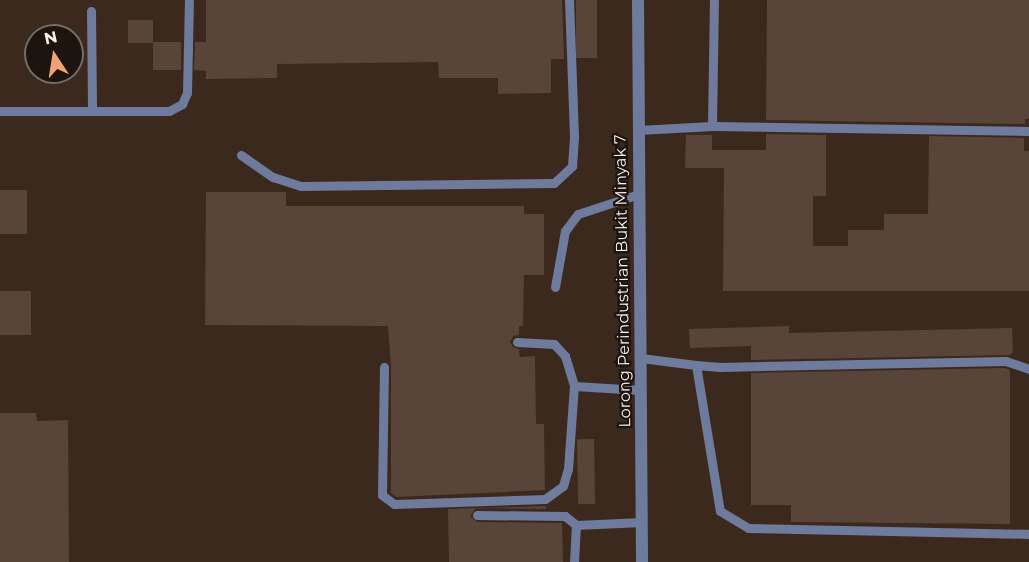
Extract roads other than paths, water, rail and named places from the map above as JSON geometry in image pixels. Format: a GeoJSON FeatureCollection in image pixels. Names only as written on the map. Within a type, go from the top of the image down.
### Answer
{"type":"FeatureCollection","features":[{"type":"Feature","properties":{"kind":"street","name":"Lorong Perindustrian Bukit Minyak 7"},"geometry":{"type":"LineString","coordinates":[[638,0],[642,562]]}},
{"type":"Feature","properties":{"kind":"lane"},"geometry":{"type":"LineString","coordinates":[[0,111],[169,111],[182,104],[187,93],[189,0]]}},
{"type":"Feature","properties":{"kind":"lane"},"geometry":{"type":"LineString","coordinates":[[241,155],[273,177],[301,186],[554,183],[572,166],[569,0]]}},
{"type":"Feature","properties":{"kind":"lane"},"geometry":{"type":"LineString","coordinates":[[712,126],[714,0]]}},
{"type":"Feature","properties":{"kind":"lane"},"geometry":{"type":"LineString","coordinates":[[91,11],[92,110]]}},
{"type":"Feature","properties":{"kind":"lane"},"geometry":{"type":"LineString","coordinates":[[638,130],[712,126],[1029,131]]}},
{"type":"Feature","properties":{"kind":"lane"},"geometry":{"type":"LineString","coordinates":[[555,287],[565,231],[578,214],[639,195]]}},
{"type":"Feature","properties":{"kind":"lane"},"geometry":{"type":"LineString","coordinates":[[384,367],[382,495],[394,504],[545,500],[563,486],[568,469],[574,386],[565,356],[554,344],[517,342]]}},
{"type":"Feature","properties":{"kind":"lane"},"geometry":{"type":"LineString","coordinates":[[640,358],[732,367],[1006,361],[1029,369]]}},
{"type":"Feature","properties":{"kind":"lane"},"geometry":{"type":"LineString","coordinates":[[696,365],[720,512],[748,528],[1029,534]]}},
{"type":"Feature","properties":{"kind":"lane"},"geometry":{"type":"LineString","coordinates":[[574,386],[641,390]]}},
{"type":"Feature","properties":{"kind":"lane"},"geometry":{"type":"LineString","coordinates":[[477,515],[565,516],[576,525],[642,522]]}},
{"type":"Feature","properties":{"kind":"lane"},"geometry":{"type":"LineString","coordinates":[[574,562],[576,525]]}}]}
